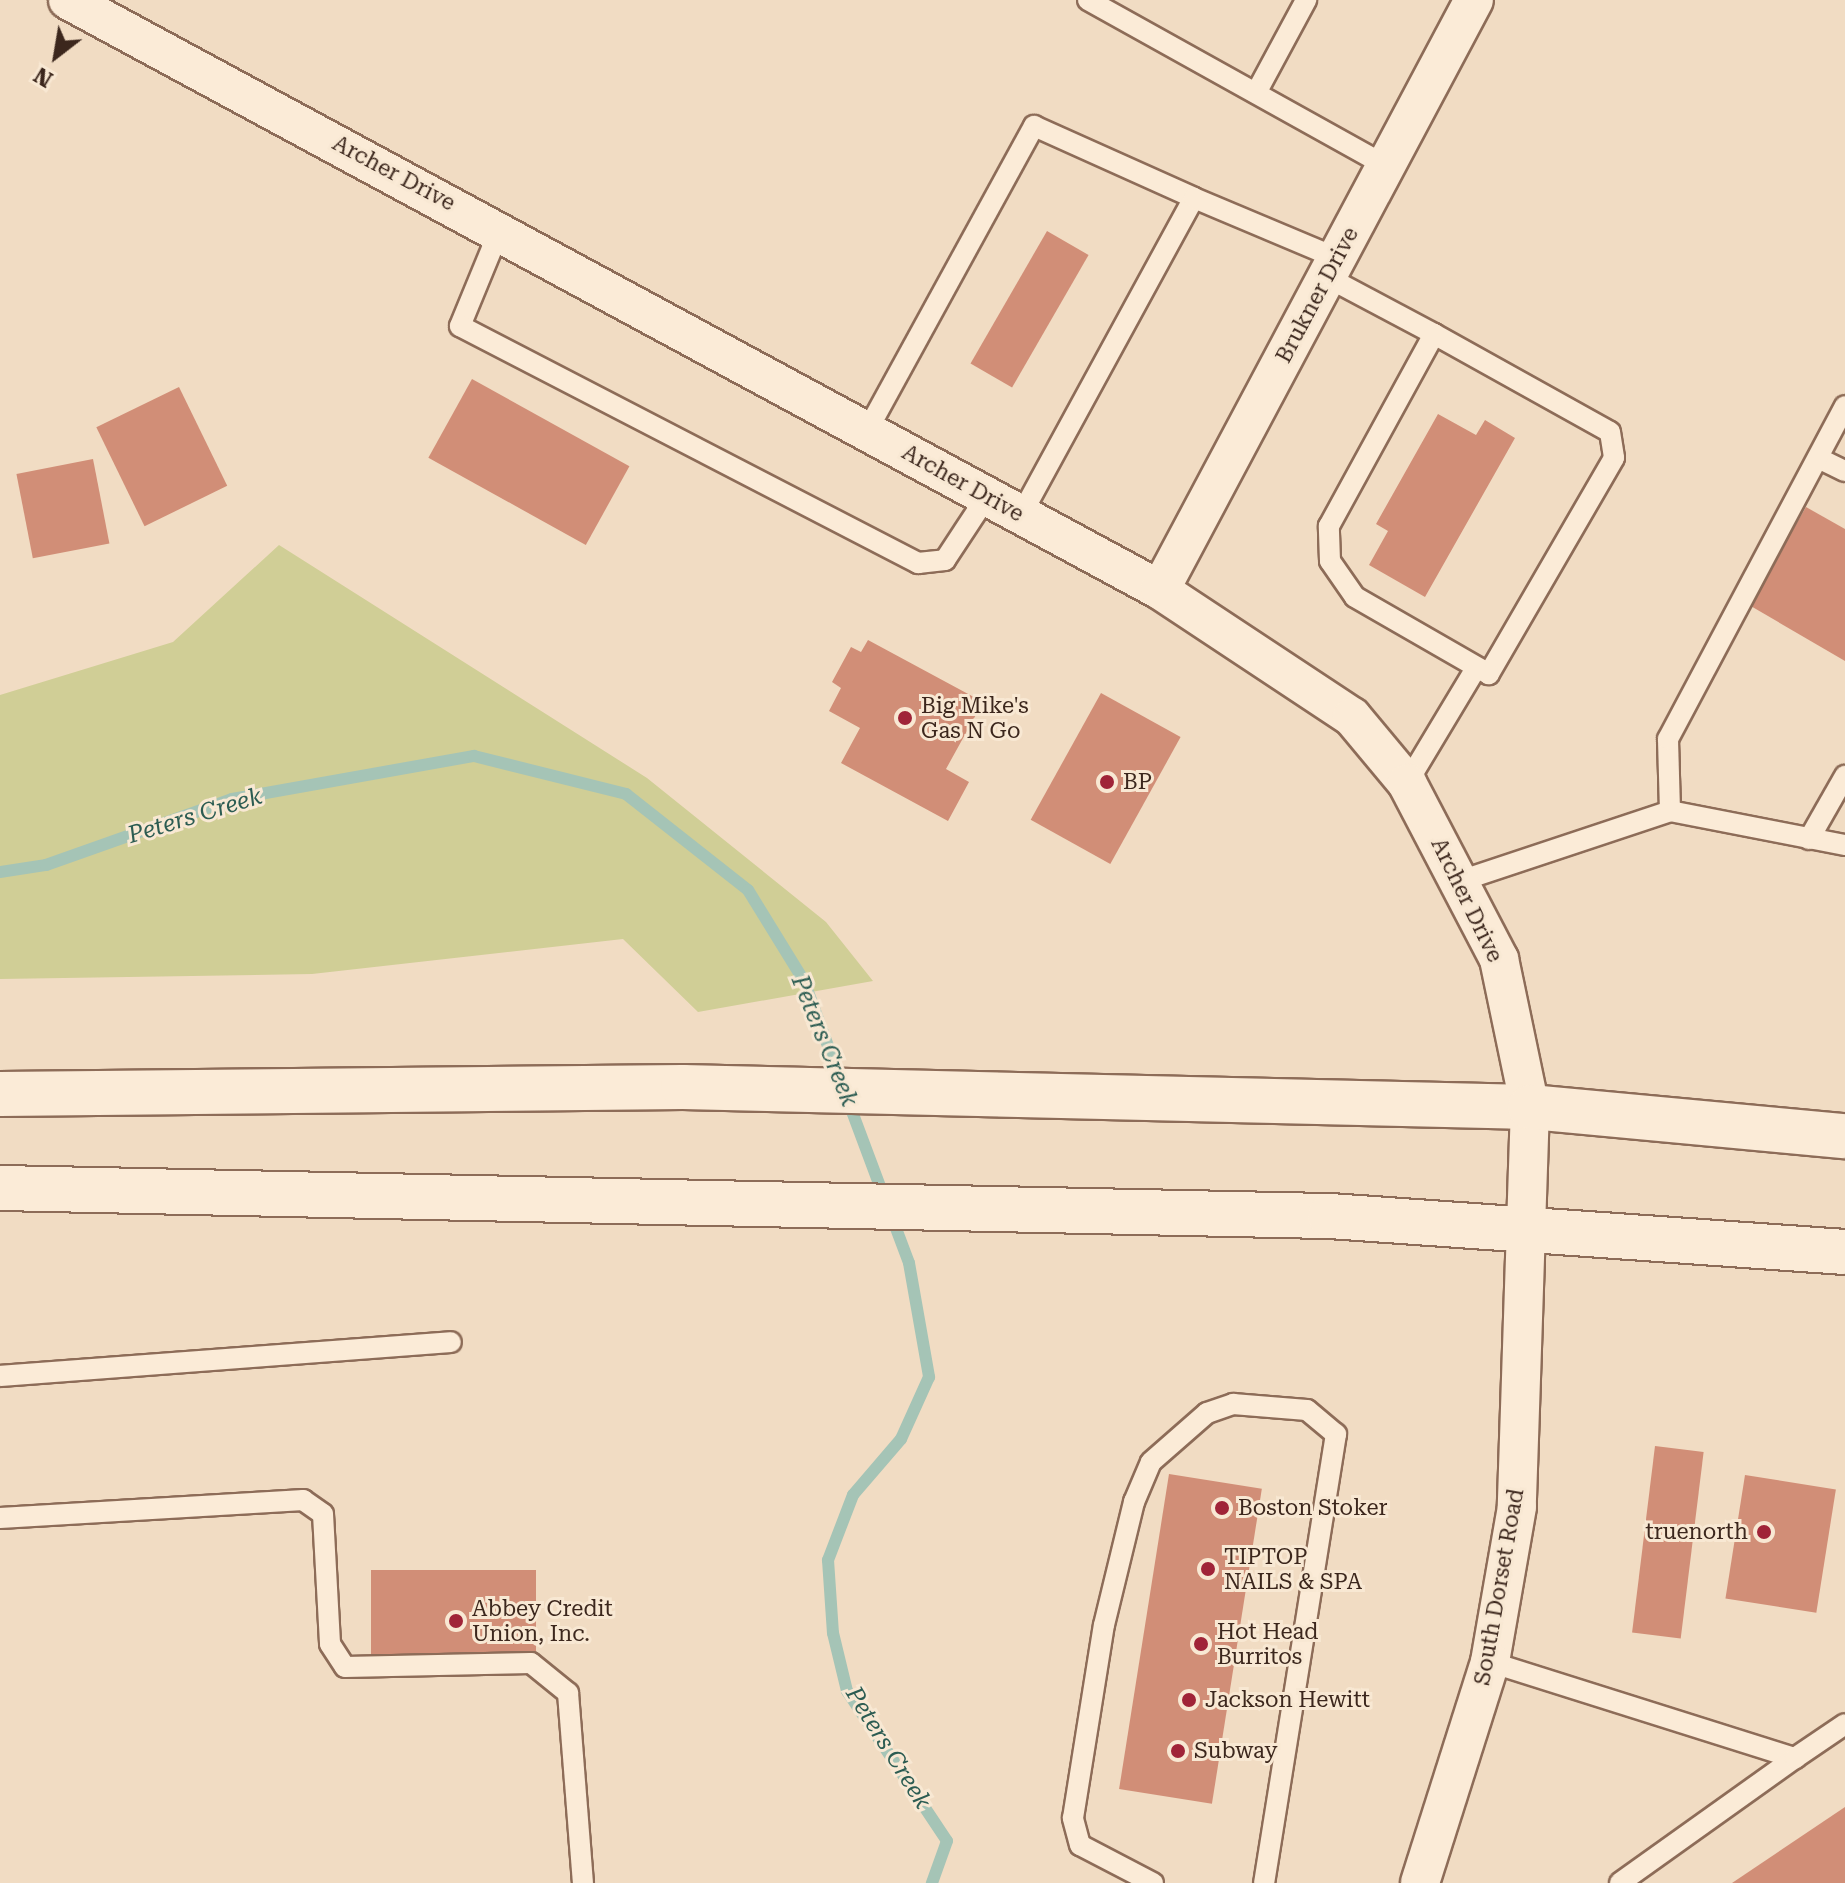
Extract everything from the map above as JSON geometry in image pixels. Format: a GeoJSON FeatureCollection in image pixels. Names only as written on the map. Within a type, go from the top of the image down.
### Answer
{"type":"FeatureCollection","features":[{"type":"Feature","properties":{"kind":"main road"},"geometry":{"type":"LineString","coordinates":[[0,1094],[683,1087],[1530,1107],[1845,1136]]}},
{"type":"Feature","properties":{"kind":"main road"},"geometry":{"type":"LineString","coordinates":[[0,1188],[1330,1216],[1526,1234],[1845,1252]]}},
{"type":"Feature","properties":{"kind":"street","name":"Brukner Drive"},"geometry":{"type":"LineString","coordinates":[[1160,590],[1474,0]]}},
{"type":"Feature","properties":{"kind":"street","name":"Archer Drive"},"geometry":{"type":"LineString","coordinates":[[80,3],[1160,590],[1352,717],[1407,783],[1463,880],[1499,959],[1530,1107],[1526,1234]]}},
{"type":"Feature","properties":{"kind":"street","name":"South Dorset Road"},"geometry":{"type":"LineString","coordinates":[[1420,1883],[1490,1662],[1517,1507],[1526,1234]]}},
{"type":"Feature","properties":{"kind":"lane"},"geometry":{"type":"LineString","coordinates":[[1088,0],[1386,166]]}},
{"type":"Feature","properties":{"kind":"lane"},"geometry":{"type":"LineString","coordinates":[[1256,93],[1306,0]]}},
{"type":"Feature","properties":{"kind":"lane"},"geometry":{"type":"LineString","coordinates":[[867,431],[1034,126],[1194,198],[1332,267],[1434,334],[1610,432],[1614,458],[1489,674],[1355,597],[1330,561],[1329,526],[1434,334]]}},
{"type":"Feature","properties":{"kind":"lane"},"geometry":{"type":"LineString","coordinates":[[1021,515],[1194,198]]}},
{"type":"Feature","properties":{"kind":"lane"},"geometry":{"type":"LineString","coordinates":[[500,229],[460,326],[918,563],[945,560],[987,496]]}},
{"type":"Feature","properties":{"kind":"lane"},"geometry":{"type":"LineString","coordinates":[[1670,811],[1668,739],[1845,406]]}},
{"type":"Feature","properties":{"kind":"lane"},"geometry":{"type":"LineString","coordinates":[[1818,458],[1845,471]]}},
{"type":"Feature","properties":{"kind":"lane"},"geometry":{"type":"LineString","coordinates":[[1407,783],[1476,668]]}},
{"type":"Feature","properties":{"kind":"lane"},"geometry":{"type":"LineString","coordinates":[[1809,839],[1845,776]]}},
{"type":"Feature","properties":{"kind":"lane"},"geometry":{"type":"LineString","coordinates":[[1463,880],[1670,811],[1845,845]]}},
{"type":"Feature","properties":{"kind":"lane"},"geometry":{"type":"LineString","coordinates":[[0,1376],[451,1342]]}},
{"type":"Feature","properties":{"kind":"lane"},"geometry":{"type":"LineString","coordinates":[[1153,1883],[1080,1845],[1073,1818],[1104,1625],[1134,1502],[1151,1462],[1207,1413],[1233,1404],[1307,1410],[1336,1434],[1264,1883]]}},
{"type":"Feature","properties":{"kind":"lane"},"geometry":{"type":"LineString","coordinates":[[0,1518],[303,1500],[323,1514],[330,1644],[345,1667],[531,1663],[568,1693],[583,1883]]}},
{"type":"Feature","properties":{"kind":"lane"},"geometry":{"type":"LineString","coordinates":[[1490,1662],[1795,1758]]}},
{"type":"Feature","properties":{"kind":"lane"},"geometry":{"type":"LineString","coordinates":[[1620,1883],[1845,1724]]}},
{"type":"Feature","properties":{"kind":"shaded area"},"geometry":{"type":"Polygon","coordinates":[[[279,545],[647,778],[826,922],[873,981],[698,1012],[623,939],[312,974],[0,979],[0,695],[173,642],[279,545]]]}},
{"type":"Feature","properties":{"kind":"building"},"geometry":{"type":"Polygon","coordinates":[[[1047,231],[1089,255],[1012,388],[970,364],[1047,231]]]}},
{"type":"Feature","properties":{"kind":"building"},"geometry":{"type":"Polygon","coordinates":[[[472,379],[629,466],[586,545],[428,458],[472,379]]]}},
{"type":"Feature","properties":{"kind":"building"},"geometry":{"type":"Polygon","coordinates":[[[179,387],[227,486],[145,526],[96,427],[179,387]]]}},
{"type":"Feature","properties":{"kind":"building"},"geometry":{"type":"Polygon","coordinates":[[[1438,414],[1476,435],[1485,420],[1515,438],[1425,597],[1369,565],[1388,531],[1376,524],[1438,414]]]}},
{"type":"Feature","properties":{"kind":"building"},"geometry":{"type":"Polygon","coordinates":[[[93,459],[109,543],[33,558],[16,474],[93,459]]]}},
{"type":"Feature","properties":{"kind":"building"},"geometry":{"type":"Polygon","coordinates":[[[1806,507],[1845,529],[1845,661],[1749,605],[1806,507]]]}},
{"type":"Feature","properties":{"kind":"building"},"geometry":{"type":"Polygon","coordinates":[[[868,640],[983,702],[946,769],[969,782],[948,821],[841,763],[860,728],[829,711],[841,688],[832,682],[851,647],[861,652],[868,640]]]}},
{"type":"Feature","properties":{"kind":"building"},"geometry":{"type":"Polygon","coordinates":[[[1101,693],[1181,737],[1110,864],[1031,820],[1101,693]]]}},
{"type":"Feature","properties":{"kind":"building"},"geometry":{"type":"Polygon","coordinates":[[[1655,1446],[1704,1452],[1681,1639],[1632,1633],[1655,1446]]]}},
{"type":"Feature","properties":{"kind":"building"},"geometry":{"type":"Polygon","coordinates":[[[1169,1474],[1262,1489],[1212,1804],[1119,1789],[1169,1474]]]}},
{"type":"Feature","properties":{"kind":"building"},"geometry":{"type":"Polygon","coordinates":[[[1745,1475],[1836,1489],[1816,1613],[1725,1598],[1745,1475]]]}},
{"type":"Feature","properties":{"kind":"building","name":"Abbey Credit Union, Inc."},"geometry":{"type":"Polygon","coordinates":[[[371,1570],[536,1570],[536,1672],[371,1672],[371,1570]]]}},
{"type":"Feature","properties":{"kind":"building"},"geometry":{"type":"Polygon","coordinates":[[[1845,1807],[1845,1883],[1732,1883],[1845,1807]]]}},
{"type":"Feature","properties":{"kind":"waterway","name":"Peters Creek"},"geometry":{"type":"LineString","coordinates":[[0,872],[46,865],[232,799],[474,756],[626,794],[748,890],[804,981],[841,1081]]}},
{"type":"Feature","properties":{"kind":"waterway","name":"Peters Creek"},"geometry":{"type":"LineString","coordinates":[[847,1098],[884,1197]]}},
{"type":"Feature","properties":{"kind":"waterway","name":"Peters Creek"},"geometry":{"type":"LineString","coordinates":[[891,1215],[909,1263],[929,1377],[901,1439],[853,1495],[828,1560],[833,1633],[847,1691],[947,1841],[932,1883]]}},
{"type":"Feature","properties":{"kind":"place","name":"Big Mike's Gas N Go"},"geometry":{"type":"Point","coordinates":[905,718]}},
{"type":"Feature","properties":{"kind":"place","name":"BP"},"geometry":{"type":"Point","coordinates":[1107,782]}},
{"type":"Feature","properties":{"kind":"place","name":"Boston Stoker"},"geometry":{"type":"Point","coordinates":[1222,1508]}},
{"type":"Feature","properties":{"kind":"place","name":"truenorth"},"geometry":{"type":"Point","coordinates":[1764,1532]}},
{"type":"Feature","properties":{"kind":"place","name":"TIPTOP NAILS & SPA"},"geometry":{"type":"Point","coordinates":[1208,1569]}},
{"type":"Feature","properties":{"kind":"place","name":"Abbey Credit Union, Inc."},"geometry":{"type":"Point","coordinates":[456,1621]}},
{"type":"Feature","properties":{"kind":"place","name":"Hot Head Burritos"},"geometry":{"type":"Point","coordinates":[1201,1644]}},
{"type":"Feature","properties":{"kind":"place","name":"Jackson Hewitt"},"geometry":{"type":"Point","coordinates":[1189,1700]}},
{"type":"Feature","properties":{"kind":"place","name":"Subway"},"geometry":{"type":"Point","coordinates":[1178,1751]}}]}
